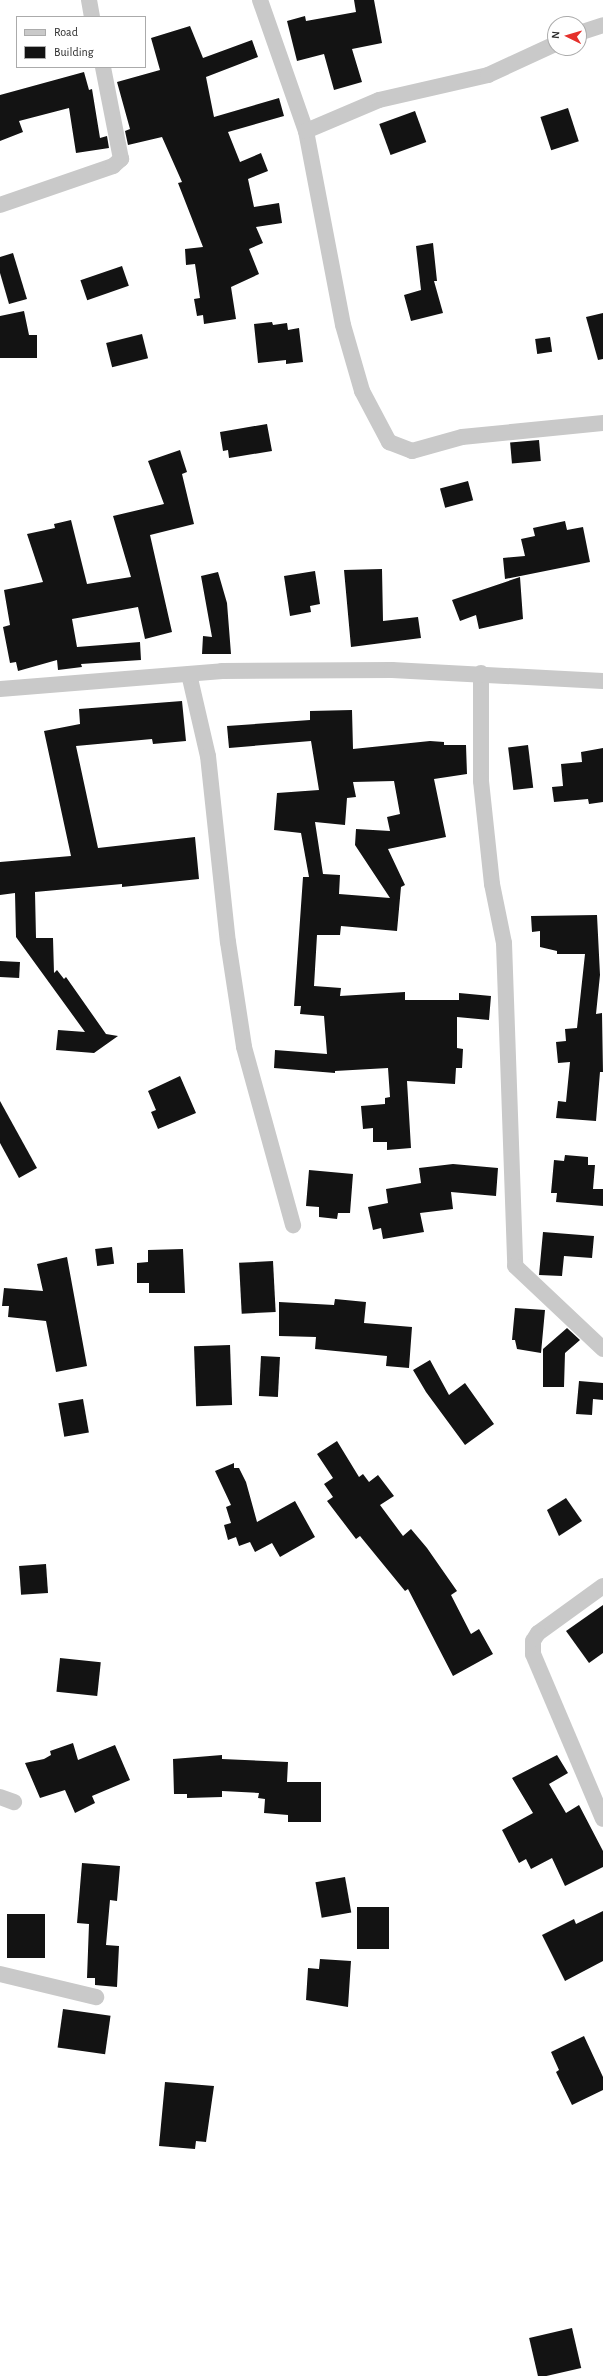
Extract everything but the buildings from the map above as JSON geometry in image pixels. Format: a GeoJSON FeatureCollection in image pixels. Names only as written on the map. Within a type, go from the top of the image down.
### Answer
{"type":"FeatureCollection","features":[{"type":"Feature","properties":{"kind":"street"},"geometry":{"type":"LineString","coordinates":[[89,0],[92,16]]}},
{"type":"Feature","properties":{"kind":"street"},"geometry":{"type":"LineString","coordinates":[[260,0],[306,131],[343,325],[362,391],[389,442],[412,451],[462,437],[603,423]]}},
{"type":"Feature","properties":{"kind":"street"},"geometry":{"type":"LineString","coordinates":[[587,30],[603,25]]}},
{"type":"Feature","properties":{"kind":"street"},"geometry":{"type":"LineString","coordinates":[[306,131],[379,100],[488,75],[547,48]]}},
{"type":"Feature","properties":{"kind":"street"},"geometry":{"type":"LineString","coordinates":[[0,205],[113,166],[121,159],[102,68]]}},
{"type":"Feature","properties":{"kind":"street"},"geometry":{"type":"LineString","coordinates":[[0,689],[189,674],[392,670],[481,673],[603,681]]}},
{"type":"Feature","properties":{"kind":"street"},"geometry":{"type":"LineString","coordinates":[[481,673],[481,781],[492,884],[504,943],[515,1266],[603,1349]]}},
{"type":"Feature","properties":{"kind":"street"},"geometry":{"type":"LineString","coordinates":[[189,674],[208,756],[228,942],[244,1048],[293,1225]]}},
{"type":"Feature","properties":{"kind":"street"},"geometry":{"type":"LineString","coordinates":[[603,1586],[538,1633],[533,1641],[533,1654],[603,1819]]}},
{"type":"Feature","properties":{"kind":"street"},"geometry":{"type":"LineString","coordinates":[[0,1974],[96,1997]]}}]}
